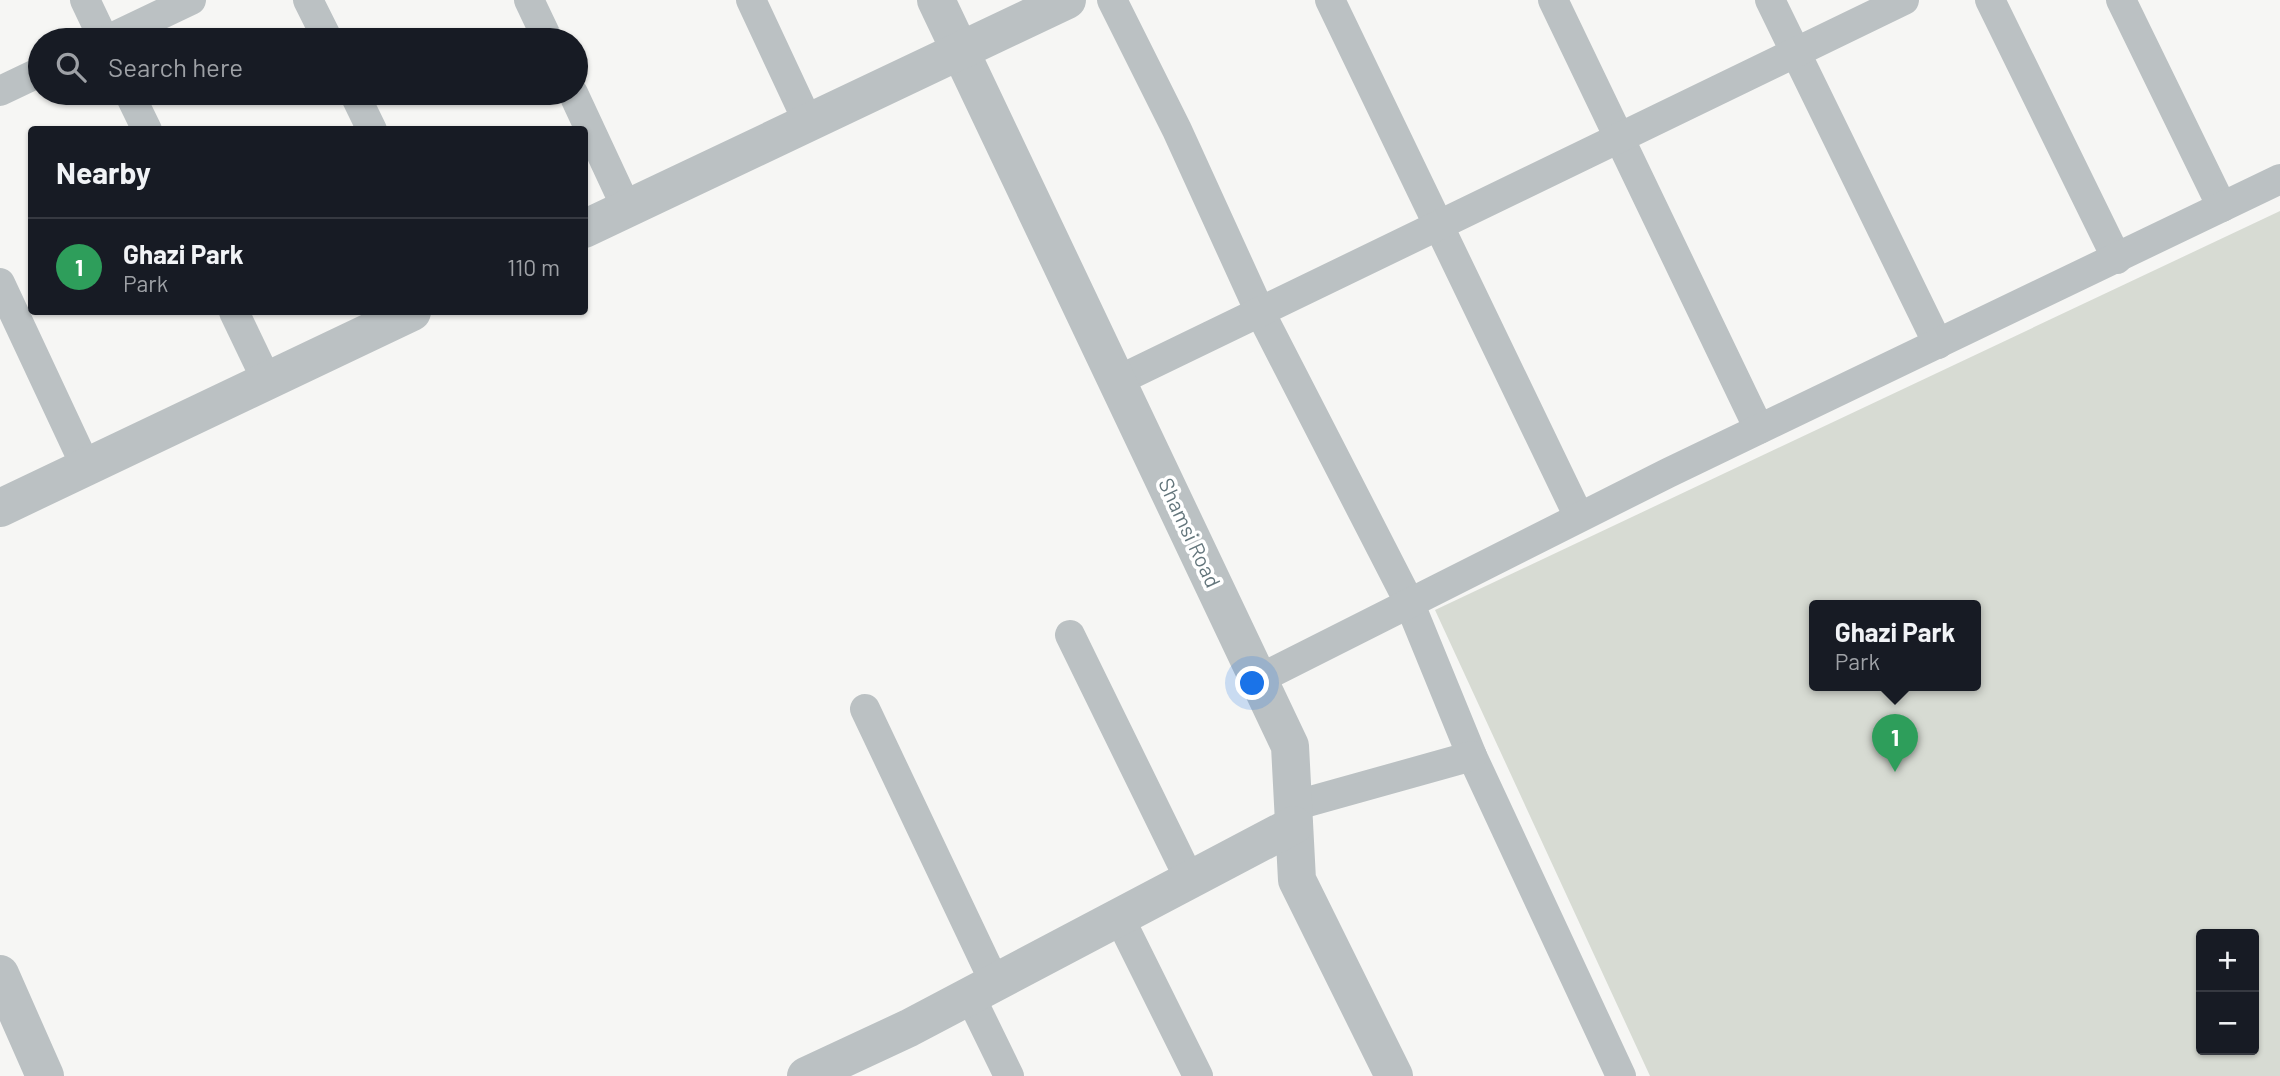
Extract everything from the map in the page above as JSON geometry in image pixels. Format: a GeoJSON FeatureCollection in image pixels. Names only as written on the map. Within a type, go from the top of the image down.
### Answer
{"type":"FeatureCollection","features":[{"type":"Feature","properties":{"kind":"street"},"geometry":{"type":"LineString","coordinates":[[85,0],[100,28]]}},
{"type":"Feature","properties":{"kind":"street"},"geometry":{"type":"LineString","coordinates":[[132,28],[191,0]]}},
{"type":"Feature","properties":{"kind":"street"},"geometry":{"type":"LineString","coordinates":[[308,0],[322,28]]}},
{"type":"Feature","properties":{"kind":"street"},"geometry":{"type":"LineString","coordinates":[[529,0],[542,28]]}},
{"type":"Feature","properties":{"kind":"street"},"geometry":{"type":"LineString","coordinates":[[751,0],[808,122]]}},
{"type":"Feature","properties":{"kind":"street","name":"Shamsi Road"},"geometry":{"type":"LineString","coordinates":[[936,0],[1290,746],[1297,880],[1394,1076]]}},
{"type":"Feature","properties":{"kind":"street"},"geometry":{"type":"LineString","coordinates":[[588,227],[1067,0]]}},
{"type":"Feature","properties":{"kind":"street"},"geometry":{"type":"LineString","coordinates":[[1112,0],[1177,130],[1260,312],[1409,602],[1472,756],[1621,1076]]}},
{"type":"Feature","properties":{"kind":"street"},"geometry":{"type":"LineString","coordinates":[[1329,0],[1579,517]]}},
{"type":"Feature","properties":{"kind":"street"},"geometry":{"type":"LineString","coordinates":[[1553,0],[1759,429]]}},
{"type":"Feature","properties":{"kind":"street"},"geometry":{"type":"LineString","coordinates":[[1770,0],[1938,344]]}},
{"type":"Feature","properties":{"kind":"street"},"geometry":{"type":"LineString","coordinates":[[1117,381],[1904,0]]}},
{"type":"Feature","properties":{"kind":"street"},"geometry":{"type":"LineString","coordinates":[[1990,0],[2117,259]]}},
{"type":"Feature","properties":{"kind":"street"},"geometry":{"type":"LineString","coordinates":[[2121,0],[2222,207]]}},
{"type":"Feature","properties":{"kind":"street"},"geometry":{"type":"LineString","coordinates":[[0,92],[28,78]]}},
{"type":"Feature","properties":{"kind":"street"},"geometry":{"type":"LineString","coordinates":[[136,105],[145,126]]}},
{"type":"Feature","properties":{"kind":"street"},"geometry":{"type":"LineString","coordinates":[[360,105],[370,126]]}},
{"type":"Feature","properties":{"kind":"street"},"geometry":{"type":"LineString","coordinates":[[578,105],[588,126]]}},
{"type":"Feature","properties":{"kind":"street"},"geometry":{"type":"LineString","coordinates":[[588,127],[627,209]]}},
{"type":"Feature","properties":{"kind":"street"},"geometry":{"type":"LineString","coordinates":[[1259,679],[1579,517],[2280,179]]}},
{"type":"Feature","properties":{"kind":"street"},"geometry":{"type":"LineString","coordinates":[[0,283],[86,467]]}},
{"type":"Feature","properties":{"kind":"street"},"geometry":{"type":"LineString","coordinates":[[235,315],[267,381]]}},
{"type":"Feature","properties":{"kind":"street"},"geometry":{"type":"LineString","coordinates":[[0,508],[406,315]]}},
{"type":"Feature","properties":{"kind":"street"},"geometry":{"type":"LineString","coordinates":[[1070,635],[1190,880]]}},
{"type":"Feature","properties":{"kind":"street"},"geometry":{"type":"LineString","coordinates":[[865,709],[982,989],[1009,1076]]}},
{"type":"Feature","properties":{"kind":"street"},"geometry":{"type":"LineString","coordinates":[[806,1076],[909,1028],[1119,918],[1190,880],[1294,816],[1472,756]]}},
{"type":"Feature","properties":{"kind":"street"},"geometry":{"type":"LineString","coordinates":[[1119,918],[1198,1076]]}},
{"type":"Feature","properties":{"kind":"street"},"geometry":{"type":"LineString","coordinates":[[0,974],[45,1076]]}},
{"type":"Feature","properties":{"kind":"shaded area"},"geometry":{"type":"Polygon","coordinates":[[[2280,211],[2280,1076],[1650,1076],[1435,610],[2280,211]]]}},
{"type":"Feature","properties":{"kind":"place","name":"Ghazi Park"},"geometry":{"type":"Point","coordinates":[1895,772]}}]}
